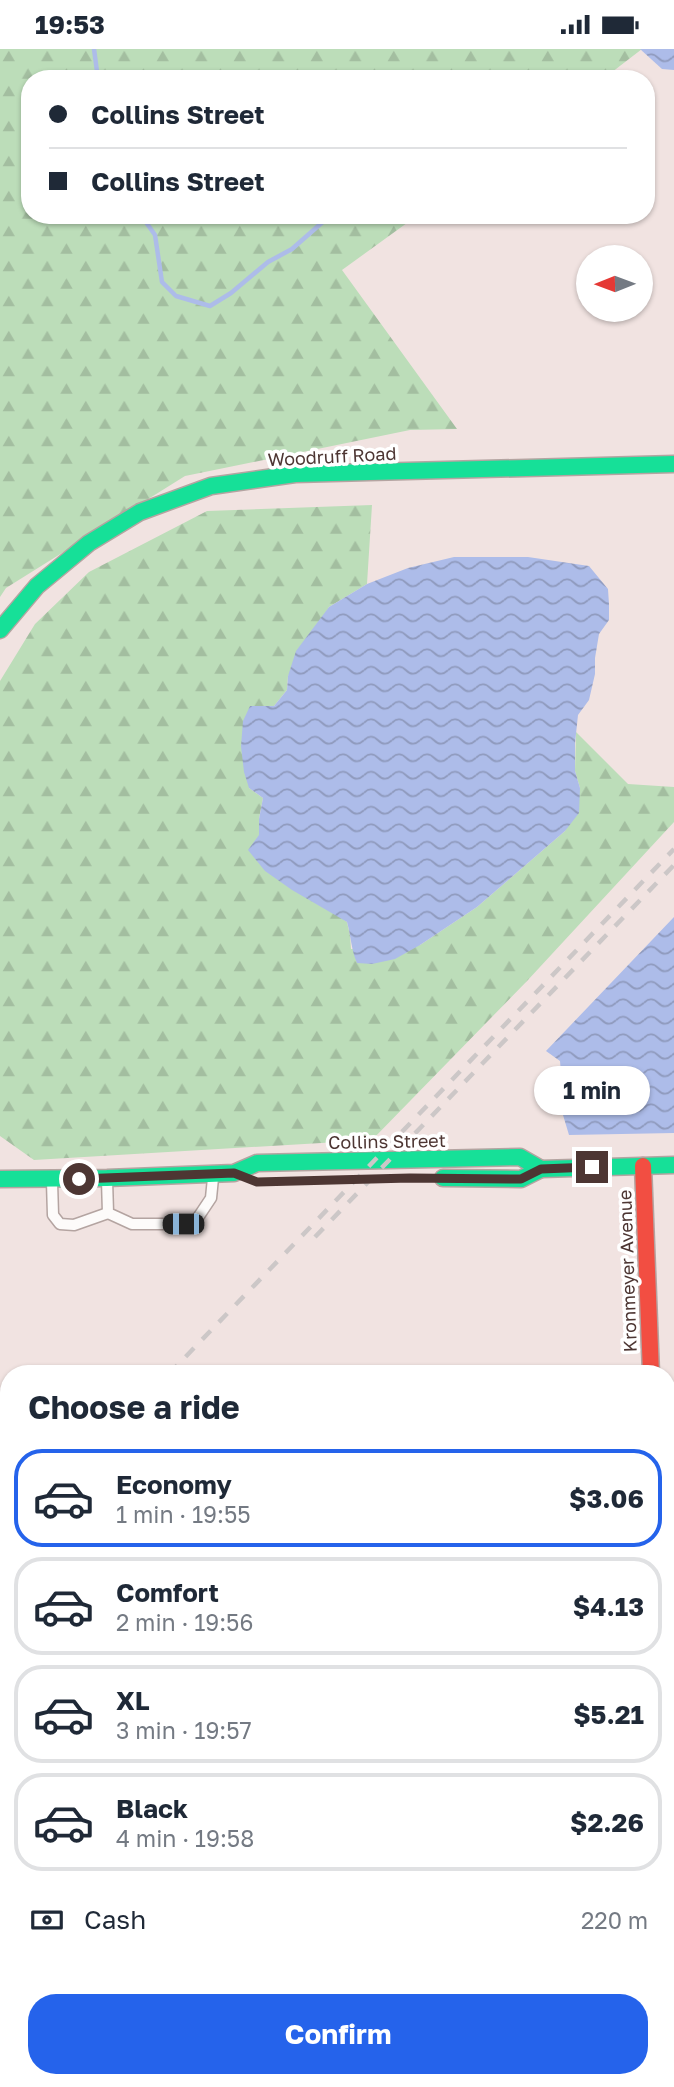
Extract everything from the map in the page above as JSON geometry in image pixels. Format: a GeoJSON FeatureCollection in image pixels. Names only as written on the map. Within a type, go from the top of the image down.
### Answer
{"type":"FeatureCollection","features":[{"type":"Feature","properties":{"kind":"street","name":"Woodruff Road"},"geometry":{"type":"LineString","coordinates":[[0,630],[37,586],[89,543],[140,512],[211,486],[295,474],[674,464]]}},
{"type":"Feature","properties":{"kind":"street","name":"Collins Street"},"geometry":{"type":"LineString","coordinates":[[0,1179],[234,1173],[257,1163],[507,1157],[520,1157],[541,1169]]}},
{"type":"Feature","properties":{"kind":"street","name":"Collins Street"},"geometry":{"type":"LineString","coordinates":[[423,1178],[521,1179],[541,1169],[674,1165]]}},
{"type":"Feature","properties":{"kind":"street","name":"Kronmeyer Avenue"},"geometry":{"type":"LineString","coordinates":[[643,1166],[651,1365]]}},
{"type":"Feature","properties":{"kind":"street","name":"Collins Street"},"geometry":{"type":"LineString","coordinates":[[234,1173],[257,1182]]}},
{"type":"Feature","properties":{"kind":"lane"},"geometry":{"type":"LineString","coordinates":[[52,1179],[53,1215],[60,1224],[74,1224],[108,1213],[132,1224],[183,1224],[197,1219],[211,1198],[213,1174]]}},
{"type":"Feature","properties":{"kind":"lane"},"geometry":{"type":"LineString","coordinates":[[107,1178],[108,1213]]}},
{"type":"Feature","properties":{"kind":"green space"},"geometry":{"type":"Polygon","coordinates":[[[0,49],[642,49],[615,70],[21,70],[21,224],[406,224],[342,270],[457,429],[410,430],[185,476],[6,588],[0,597],[0,49]]]}},
{"type":"Feature","properties":{"kind":"green space"},"geometry":{"type":"Polygon","coordinates":[[[372,505],[367,584],[329,607],[288,676],[287,690],[274,706],[250,706],[249,788],[263,798],[259,836],[347,922],[351,949],[420,945],[477,907],[565,831],[580,788],[575,771],[576,732],[628,784],[674,787],[674,822],[527,981],[372,1140],[34,1160],[0,1136],[0,681],[35,624],[89,572],[207,511],[372,505]]]}},
{"type":"Feature","properties":{"kind":"water"},"geometry":{"type":"Polygon","coordinates":[[[640,49],[674,49],[674,70],[662,69],[640,49]]]}},
{"type":"Feature","properties":{"kind":"water"},"geometry":{"type":"Polygon","coordinates":[[[454,557],[528,557],[589,566],[608,589],[609,620],[599,634],[589,700],[578,715],[575,771],[580,788],[579,813],[565,831],[477,907],[395,959],[372,964],[357,963],[347,922],[265,871],[248,850],[259,835],[263,798],[249,788],[244,772],[241,746],[243,721],[250,706],[274,706],[287,690],[288,676],[296,651],[329,607],[367,584],[408,568],[454,557]]]}},
{"type":"Feature","properties":{"kind":"water"},"geometry":{"type":"Polygon","coordinates":[[[674,917],[674,1133],[569,1135],[560,1105],[560,1061],[546,1051],[674,917]]]}},
{"type":"Feature","properties":{"kind":"waterway"},"geometry":{"type":"LineString","coordinates":[[94,49],[97,70]]}},
{"type":"Feature","properties":{"kind":"waterway"},"geometry":{"type":"LineString","coordinates":[[147,224],[155,235],[162,282],[176,296],[210,306],[231,293],[268,262],[292,249],[320,224]]}},
{"type":"Feature","properties":{"kind":"railway"},"geometry":{"type":"LineString","coordinates":[[178,1365],[674,849]]}},
{"type":"Feature","properties":{"kind":"railway"},"geometry":{"type":"LineString","coordinates":[[315,1237],[674,865]]}},
{"type":"Feature","properties":{"kind":"traffic: fast"},"geometry":{"type":"LineString","coordinates":[[0,630],[37,586],[89,543],[140,512],[211,486],[295,474],[674,464]]}},
{"type":"Feature","properties":{"kind":"traffic: fast"},"geometry":{"type":"LineString","coordinates":[[0,1179],[234,1173],[257,1163],[520,1157],[541,1169]]}},
{"type":"Feature","properties":{"kind":"traffic: fast"},"geometry":{"type":"LineString","coordinates":[[443,1178],[521,1179],[541,1169],[674,1165]]}},
{"type":"Feature","properties":{"kind":"traffic: jam"},"geometry":{"type":"LineString","coordinates":[[643,1166],[651,1365]]}},
{"type":"Feature","properties":{"kind":"route"},"geometry":{"type":"LineString","coordinates":[[79,1179],[234,1173],[257,1182],[410,1178],[521,1179],[541,1169],[592,1167]]}}]}
